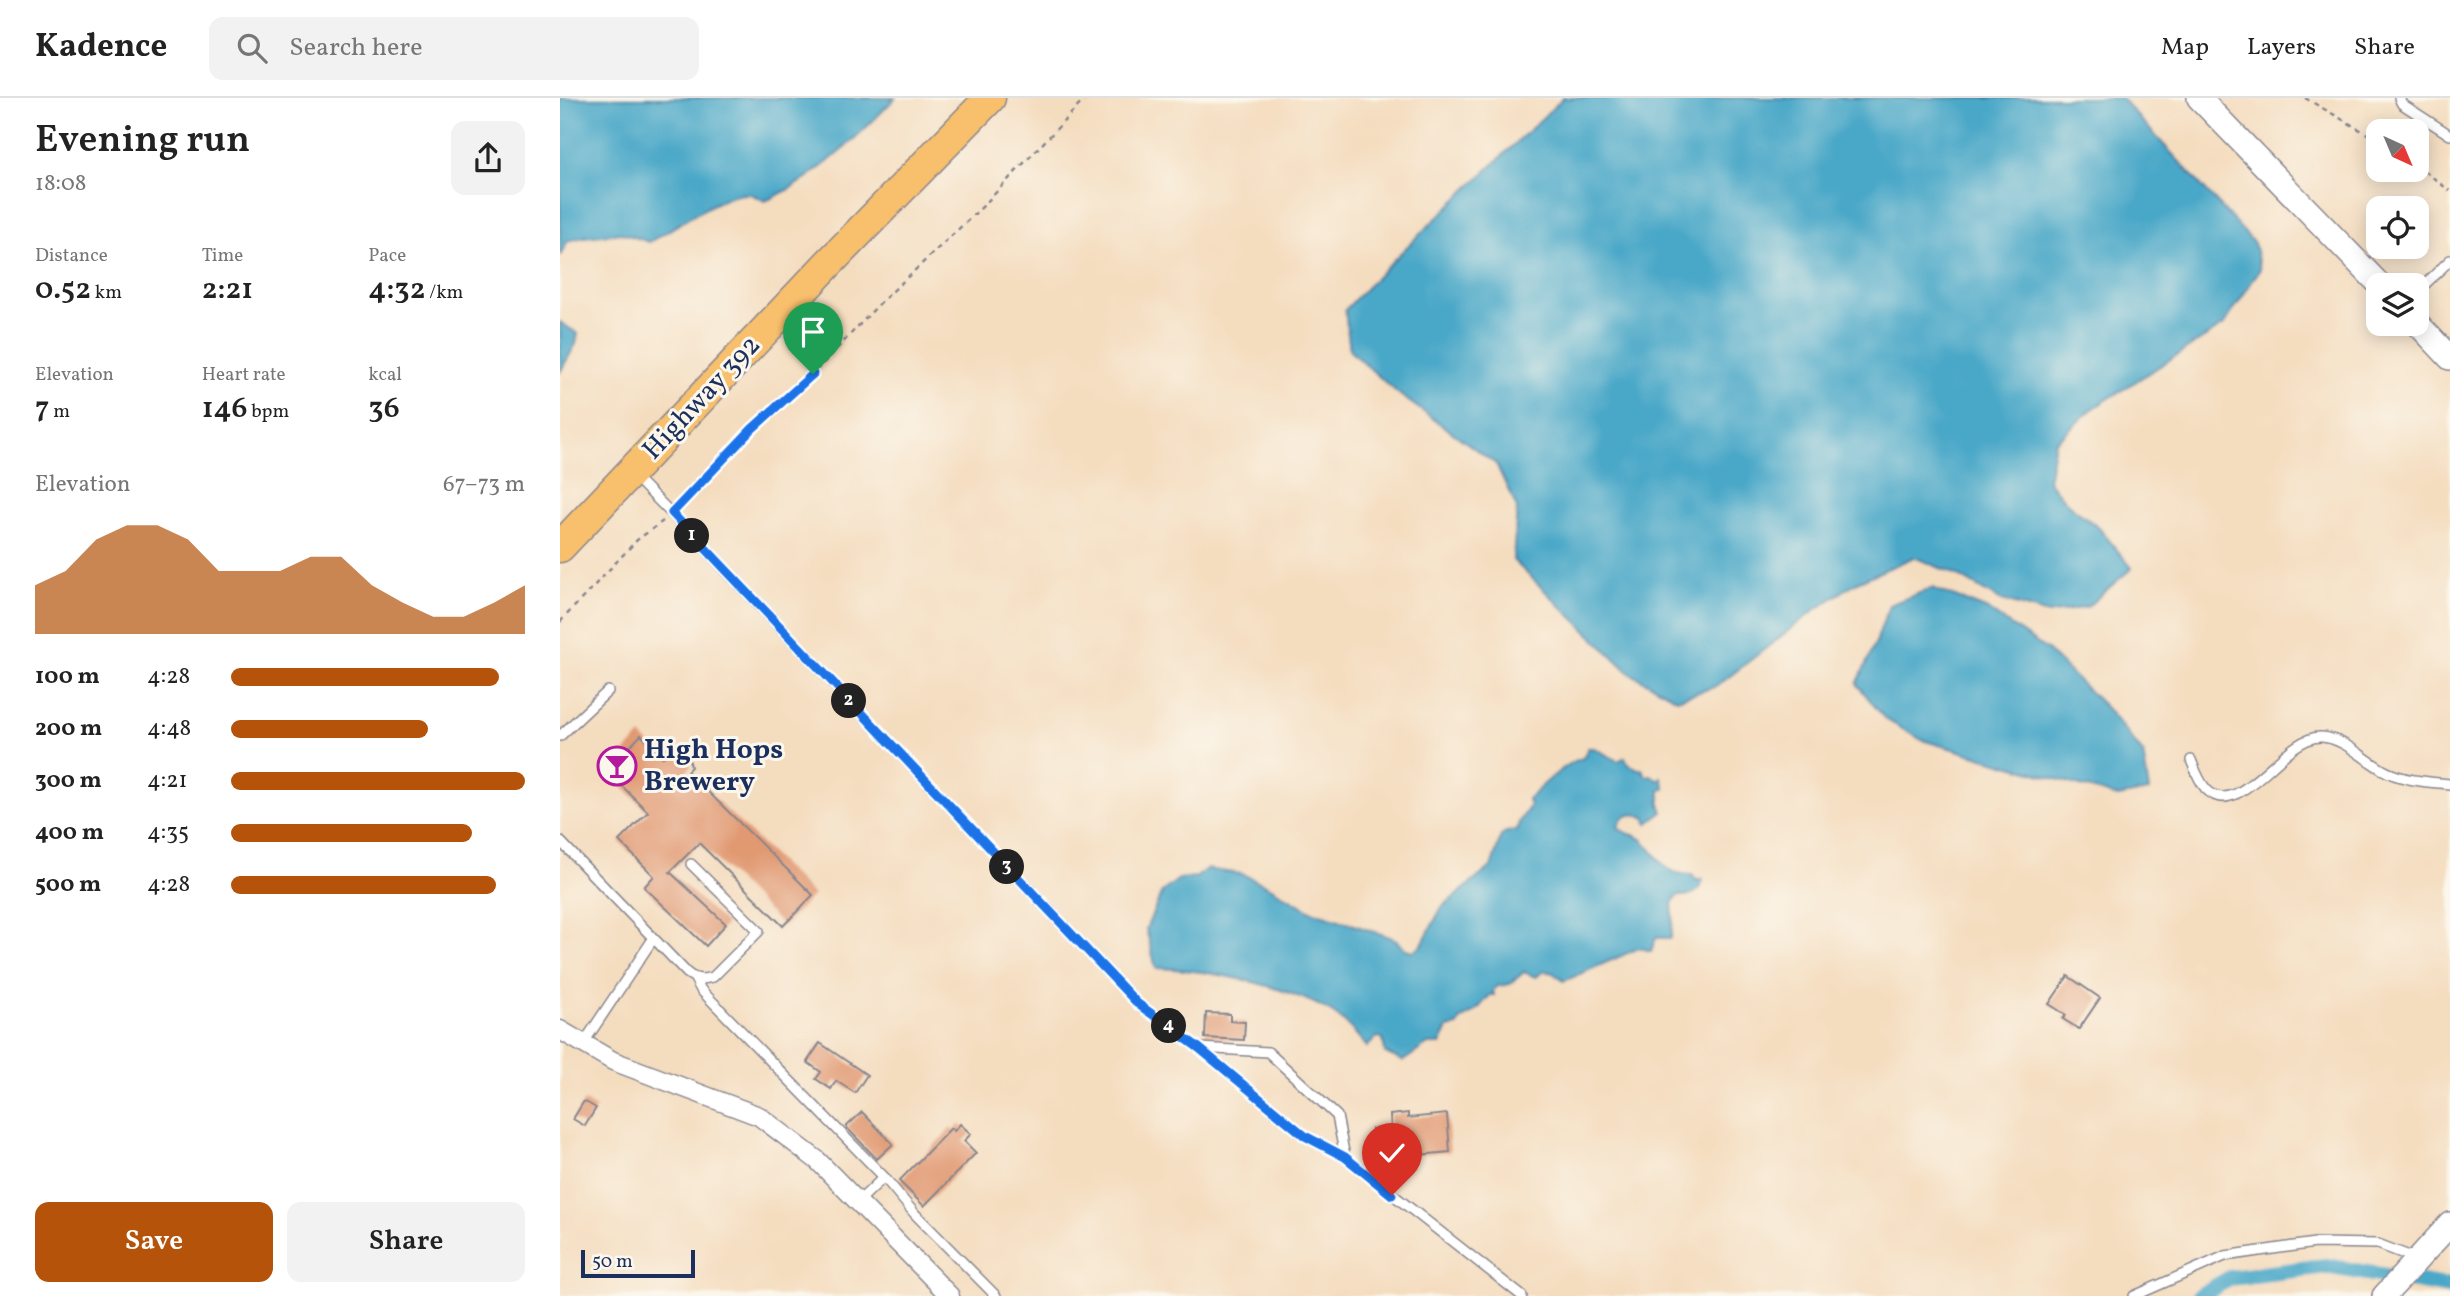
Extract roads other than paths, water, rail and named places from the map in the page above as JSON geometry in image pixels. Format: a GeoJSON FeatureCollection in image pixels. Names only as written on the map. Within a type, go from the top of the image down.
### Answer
{"type":"FeatureCollection","features":[{"type":"Feature","properties":{"kind":"main road","name":"Highway 392"},"geometry":{"type":"LineString","coordinates":[[560,547],[800,293],[990,98]]}},
{"type":"Feature","properties":{"kind":"street"},"geometry":{"type":"LineString","coordinates":[[2199,98],[2368,273]]}},
{"type":"Feature","properties":{"kind":"street"},"geometry":{"type":"LineString","coordinates":[[2429,336],[2450,358]]}},
{"type":"Feature","properties":{"kind":"street"},"geometry":{"type":"LineString","coordinates":[[560,1030],[613,1061],[759,1116],[817,1160],[950,1296]]}},
{"type":"Feature","properties":{"kind":"street"},"geometry":{"type":"LineString","coordinates":[[2384,1296],[2450,1224]]}},
{"type":"Feature","properties":{"kind":"lane"},"geometry":{"type":"LineString","coordinates":[[2399,98],[2402,104],[2450,135]]}},
{"type":"Feature","properties":{"kind":"lane"},"geometry":{"type":"LineString","coordinates":[[2429,280],[2450,260]]}},
{"type":"Feature","properties":{"kind":"lane"},"geometry":{"type":"LineString","coordinates":[[631,473],[1138,1004],[1199,1048],[1305,1136],[1345,1157],[1522,1296]]}},
{"type":"Feature","properties":{"kind":"lane"},"geometry":{"type":"LineString","coordinates":[[560,737],[608,691]]}},
{"type":"Feature","properties":{"kind":"lane"},"geometry":{"type":"LineString","coordinates":[[2191,760],[2204,786],[2214,795],[2224,798],[2239,793],[2296,747],[2316,737],[2344,744],[2376,766],[2398,776],[2450,784]]}},
{"type":"Feature","properties":{"kind":"lane"},"geometry":{"type":"LineString","coordinates":[[560,841],[996,1296]]}},
{"type":"Feature","properties":{"kind":"lane"},"geometry":{"type":"LineString","coordinates":[[691,864],[759,931],[713,977],[695,979]]}},
{"type":"Feature","properties":{"kind":"lane"},"geometry":{"type":"LineString","coordinates":[[583,1044],[653,939]]}},
{"type":"Feature","properties":{"kind":"lane"},"geometry":{"type":"LineString","coordinates":[[1199,1048],[1268,1052],[1337,1116],[1345,1157]]}},
{"type":"Feature","properties":{"kind":"lane"},"geometry":{"type":"LineString","coordinates":[[858,1202],[884,1177]]}},
{"type":"Feature","properties":{"kind":"lane"},"geometry":{"type":"LineString","coordinates":[[2134,1296],[2225,1256],[2315,1243],[2378,1244],[2417,1259]]}},
{"type":"Feature","properties":{"kind":"water"},"geometry":{"type":"Polygon","coordinates":[[[560,98],[895,98],[818,170],[783,193],[765,201],[750,194],[727,198],[649,242],[622,233],[568,241],[560,256],[560,98]]]}},
{"type":"Feature","properties":{"kind":"water"},"geometry":{"type":"Polygon","coordinates":[[[1563,98],[2121,98],[2254,243],[2260,269],[2224,325],[2091,410],[2055,442],[2048,481],[2069,505],[2099,528],[2132,568],[2087,607],[2048,614],[1998,599],[1957,575],[1914,557],[1857,582],[1815,610],[1717,686],[1677,699],[1631,674],[1513,560],[1517,508],[1496,464],[1400,395],[1350,351],[1345,310],[1425,229],[1563,98]]]}},
{"type":"Feature","properties":{"kind":"water"},"geometry":{"type":"Polygon","coordinates":[[[560,322],[578,334],[576,344],[560,372],[560,322]]]}},
{"type":"Feature","properties":{"kind":"water"},"geometry":{"type":"Polygon","coordinates":[[[1932,588],[1988,610],[2047,650],[2107,709],[2143,753],[2149,791],[2118,797],[1922,740],[1885,719],[1857,684],[1889,605],[1932,588]]]}},
{"type":"Feature","properties":{"kind":"water"},"geometry":{"type":"Polygon","coordinates":[[[1588,748],[1594,748],[1618,761],[1625,757],[1628,764],[1642,769],[1646,776],[1651,775],[1658,780],[1661,777],[1665,788],[1660,790],[1663,812],[1647,824],[1646,818],[1626,816],[1618,827],[1643,840],[1663,864],[1674,872],[1692,875],[1696,880],[1703,879],[1694,893],[1687,896],[1678,895],[1672,903],[1671,938],[1656,938],[1651,951],[1639,948],[1564,981],[1553,973],[1544,971],[1536,977],[1524,972],[1510,984],[1498,986],[1493,990],[1494,995],[1490,995],[1475,1012],[1460,1020],[1458,1026],[1448,1028],[1440,1044],[1428,1044],[1403,1061],[1385,1053],[1383,1038],[1377,1037],[1367,1047],[1334,1014],[1289,993],[1221,975],[1156,968],[1146,929],[1162,892],[1179,879],[1197,877],[1206,869],[1242,874],[1309,910],[1393,938],[1406,949],[1413,951],[1421,946],[1442,907],[1491,867],[1501,836],[1518,829],[1519,822],[1530,806],[1528,799],[1562,770],[1583,758],[1588,748]]]}},
{"type":"Feature","properties":{"kind":"waterway"},"geometry":{"type":"LineString","coordinates":[[2199,1296],[2230,1278],[2326,1266],[2445,1286],[2450,1284]]}},
{"type":"Feature","properties":{"kind":"place","name":"High Hops Brewery"},"geometry":{"type":"Point","coordinates":[617,766]}}]}
